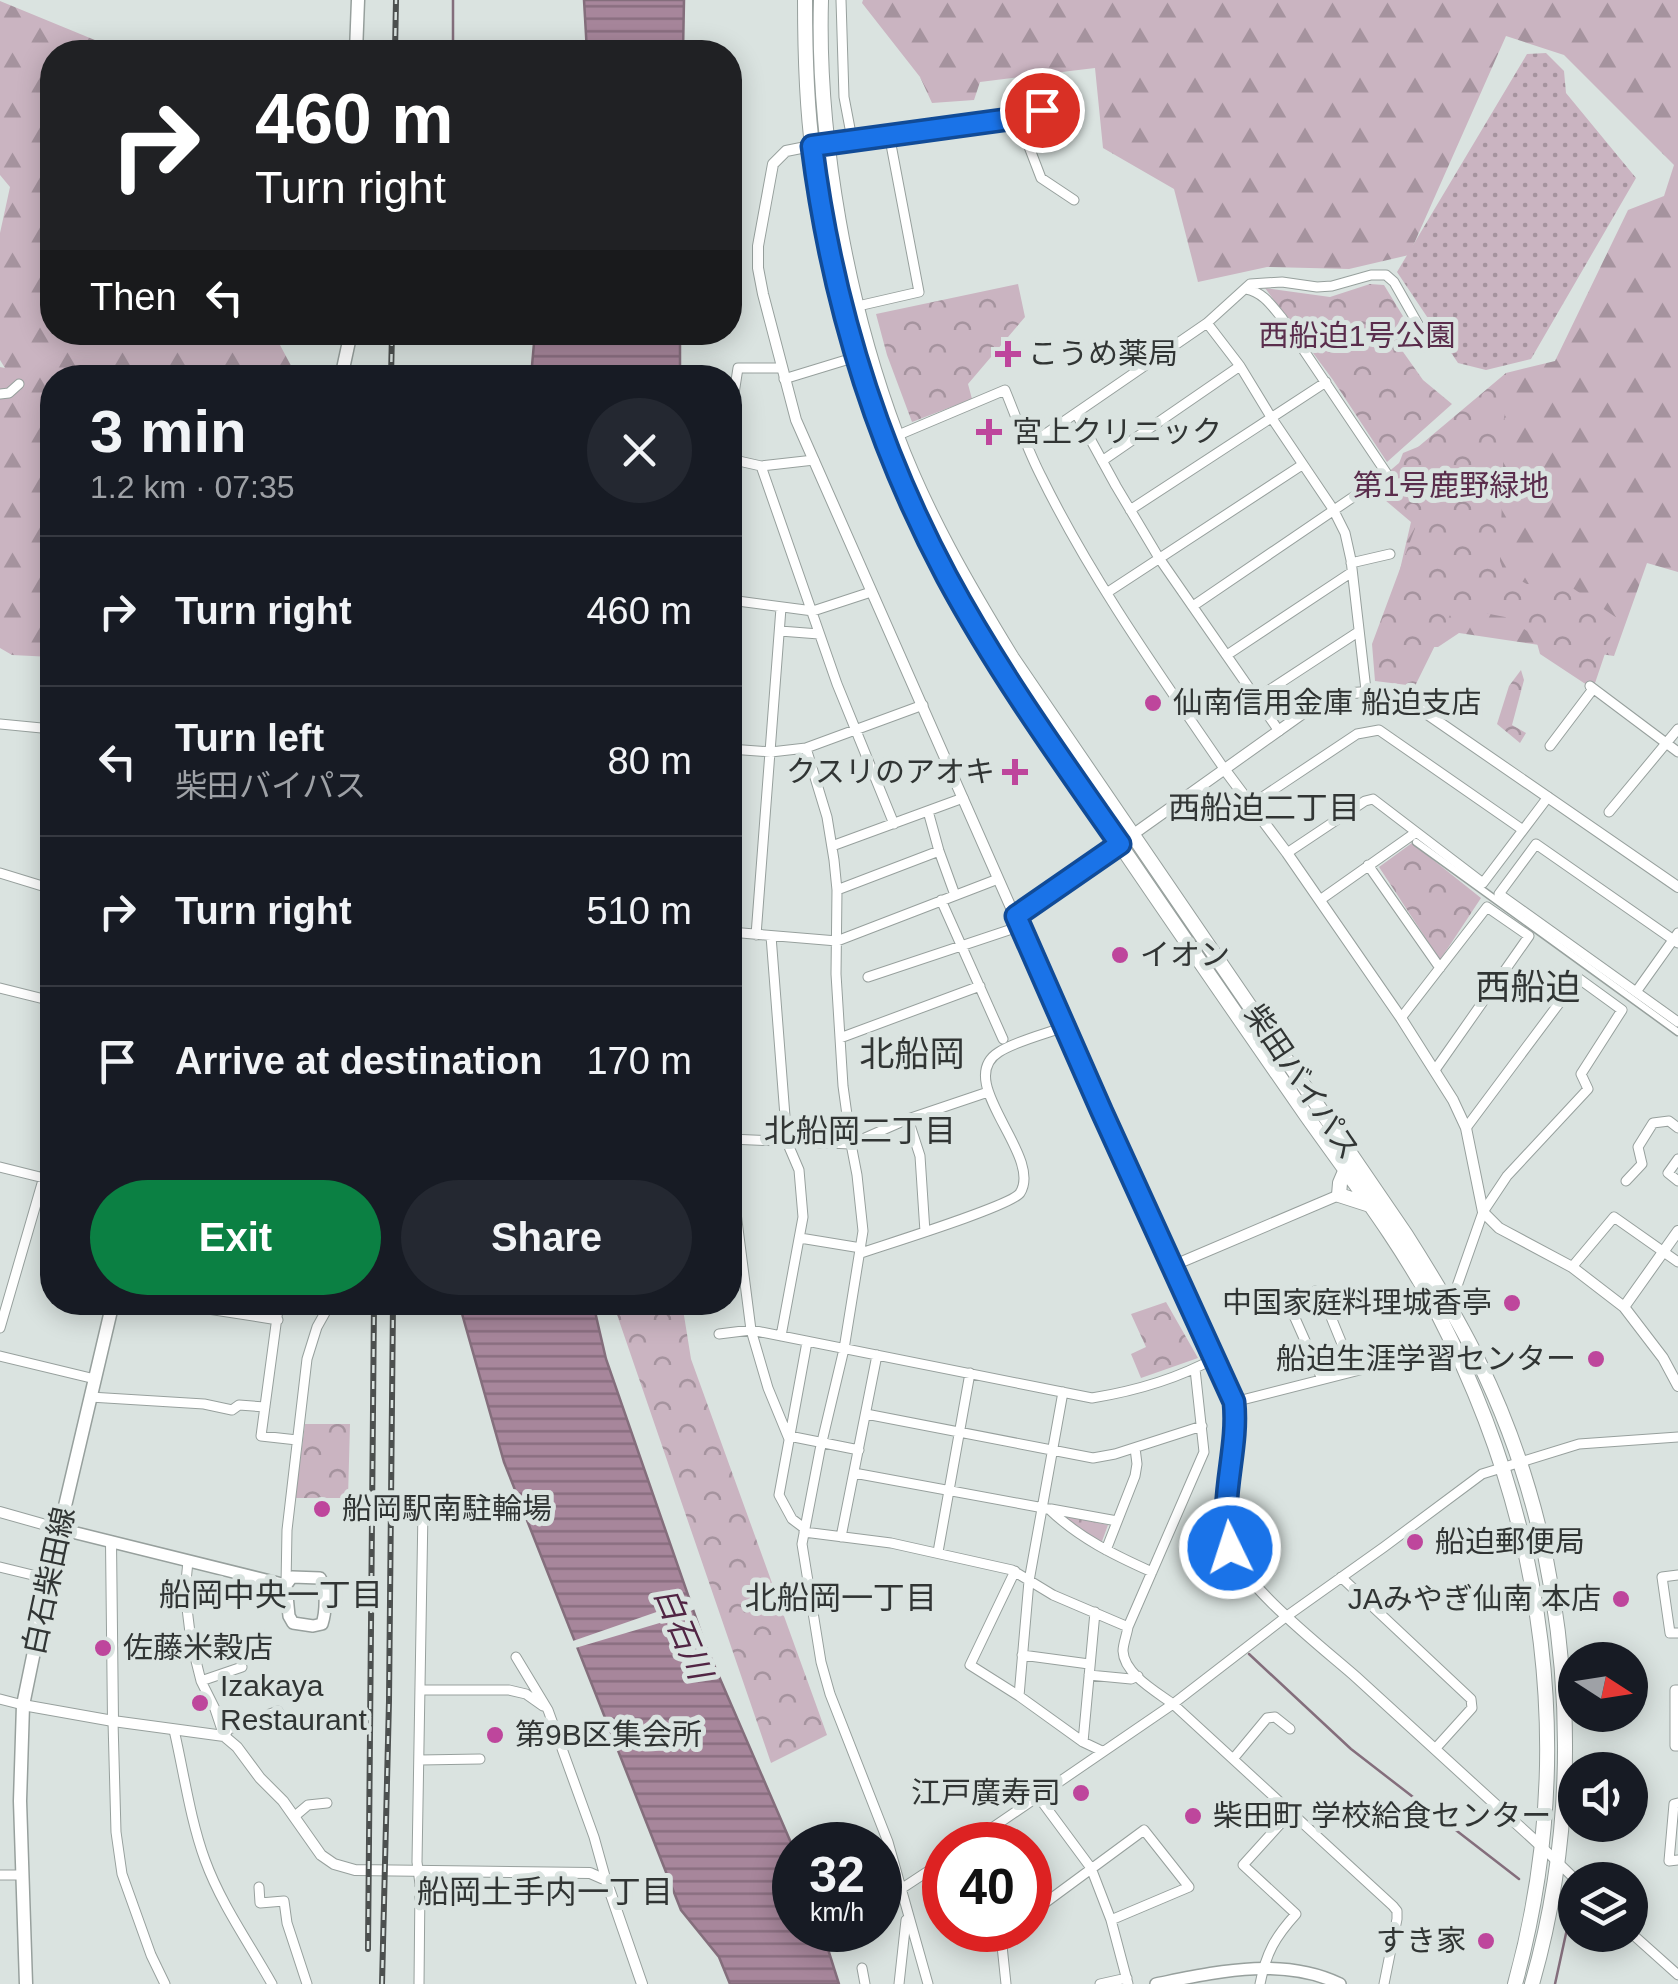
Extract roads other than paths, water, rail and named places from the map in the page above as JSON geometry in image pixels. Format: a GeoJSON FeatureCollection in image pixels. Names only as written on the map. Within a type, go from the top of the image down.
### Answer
{"type":"FeatureCollection","features":[{"type":"Feature","properties":{"kind":"highway","name":"柴田バイパス"},"geometry":{"type":"LineString","coordinates":[[805,0],[806,60],[832,270],[856,358],[905,490],[948,579],[1011,683],[1406,1235],[1479,1362],[1519,1462],[1541,1544],[1558,1636],[1564,1755],[1551,1900],[1532,1984]]}},
{"type":"Feature","properties":{"kind":"highway","name":"柴田バイパス"},"geometry":{"type":"LineString","coordinates":[[822,0],[819,144],[858,306],[896,436],[934,521],[962,576],[1126,840],[1419,1280],[1454,1346],[1502,1466],[1524,1539],[1540,1626],[1548,1755],[1542,1847],[1515,1984]]}},
{"type":"Feature","properties":{"kind":"highway"},"geometry":{"type":"LineString","coordinates":[[1346,1169],[1338,1195],[1370,1205]]}},
{"type":"Feature","properties":{"kind":"main road"},"geometry":{"type":"LineString","coordinates":[[356,40],[358,0]]}},
{"type":"Feature","properties":{"kind":"main road","name":"白石柴田線"},"geometry":{"type":"LineString","coordinates":[[26,1984],[20,1744],[23,1705],[110,1315]]}},
{"type":"Feature","properties":{"kind":"main road"},"geometry":{"type":"LineString","coordinates":[[60,1528],[286,1585]]}},
{"type":"Feature","properties":{"kind":"main road"},"geometry":{"type":"LineString","coordinates":[[314,1576],[322,1580],[322,1624],[293,1624],[286,1585],[292,1577],[314,1576]]}},
{"type":"Feature","properties":{"kind":"main road"},"geometry":{"type":"LineString","coordinates":[[1156,1984],[1263,1968],[1301,1972],[1340,1984]]}},
{"type":"Feature","properties":{"kind":"street"},"geometry":{"type":"LineString","coordinates":[[841,0],[844,96],[852,139]]}},
{"type":"Feature","properties":{"kind":"street"},"geometry":{"type":"LineString","coordinates":[[1042,110],[1018,118],[792,148],[776,159],[762,215],[758,268],[796,420],[1234,1402],[1235,1433],[1226,1516],[1230,1548],[1246,1576],[1556,1861]]}},
{"type":"Feature","properties":{"kind":"street"},"geometry":{"type":"LineString","coordinates":[[1018,118],[1041,178],[1074,200]]}},
{"type":"Feature","properties":{"kind":"street"},"geometry":{"type":"LineString","coordinates":[[858,306],[919,292],[889,134]]}},
{"type":"Feature","properties":{"kind":"street"},"geometry":{"type":"LineString","coordinates":[[1028,446],[1207,323],[1250,284],[1282,282],[1316,287],[1386,276],[1394,282],[1419,326]]}},
{"type":"Feature","properties":{"kind":"street"},"geometry":{"type":"LineString","coordinates":[[1192,606],[1388,474],[1270,304],[1244,288]]}},
{"type":"Feature","properties":{"kind":"street"},"geometry":{"type":"LineString","coordinates":[[1207,323],[1240,366],[1334,509],[1345,533],[1366,690]]}},
{"type":"Feature","properties":{"kind":"street"},"geometry":{"type":"LineString","coordinates":[[742,368],[783,373],[856,358]]}},
{"type":"Feature","properties":{"kind":"street"},"geometry":{"type":"LineString","coordinates":[[1102,462],[1240,366]]}},
{"type":"Feature","properties":{"kind":"street"},"geometry":{"type":"LineString","coordinates":[[1130,510],[1326,382]]}},
{"type":"Feature","properties":{"kind":"street"},"geometry":{"type":"LineString","coordinates":[[0,394],[10,394],[18,384]]}},
{"type":"Feature","properties":{"kind":"street"},"geometry":{"type":"LineString","coordinates":[[896,436],[1005,390],[1040,476],[1120,616],[1436,1070],[1466,1128],[1483,1212],[1499,1228],[1572,1268],[1624,1307],[1664,1358],[1678,1385]]}},
{"type":"Feature","properties":{"kind":"street"},"geometry":{"type":"LineString","coordinates":[[1076,414],[1160,558],[1280,731]]}},
{"type":"Feature","properties":{"kind":"street"},"geometry":{"type":"LineString","coordinates":[[742,462],[761,466],[814,460]]}},
{"type":"Feature","properties":{"kind":"street"},"geometry":{"type":"LineString","coordinates":[[1108,592],[1302,464]]}},
{"type":"Feature","properties":{"kind":"street"},"geometry":{"type":"LineString","coordinates":[[761,466],[837,684],[894,824]]}},
{"type":"Feature","properties":{"kind":"street"},"geometry":{"type":"LineString","coordinates":[[1226,655],[1351,567],[1390,554]]}},
{"type":"Feature","properties":{"kind":"street"},"geometry":{"type":"LineString","coordinates":[[742,602],[813,611],[872,592]]}},
{"type":"Feature","properties":{"kind":"street"},"geometry":{"type":"LineString","coordinates":[[756,935],[781,608]]}},
{"type":"Feature","properties":{"kind":"street"},"geometry":{"type":"LineString","coordinates":[[780,631],[819,634]]}},
{"type":"Feature","properties":{"kind":"street"},"geometry":{"type":"LineString","coordinates":[[1256,698],[1358,632]]}},
{"type":"Feature","properties":{"kind":"street"},"geometry":{"type":"LineString","coordinates":[[1550,746],[1591,688],[1678,752]]}},
{"type":"Feature","properties":{"kind":"street"},"geometry":{"type":"LineString","coordinates":[[868,977],[962,947],[1018,921],[1326,699],[1366,690],[1417,707],[1678,887]]}},
{"type":"Feature","properties":{"kind":"street"},"geometry":{"type":"LineString","coordinates":[[742,750],[806,748],[923,705]]}},
{"type":"Feature","properties":{"kind":"street"},"geometry":{"type":"LineString","coordinates":[[0,724],[40,729]]}},
{"type":"Feature","properties":{"kind":"street"},"geometry":{"type":"LineString","coordinates":[[1610,812],[1678,729]]}},
{"type":"Feature","properties":{"kind":"street"},"geometry":{"type":"LineString","coordinates":[[1252,804],[1357,734],[1379,730],[1523,830]]}},
{"type":"Feature","properties":{"kind":"street"},"geometry":{"type":"LineString","coordinates":[[806,748],[832,846],[843,1086],[862,1220],[861,1250],[844,1349],[802,1544],[821,1662],[880,1822]]}},
{"type":"Feature","properties":{"kind":"street"},"geometry":{"type":"LineString","coordinates":[[1416,838],[1483,883],[1548,796]]}},
{"type":"Feature","properties":{"kind":"street"},"geometry":{"type":"LineString","coordinates":[[832,846],[964,798]]}},
{"type":"Feature","properties":{"kind":"street"},"geometry":{"type":"LineString","coordinates":[[1287,853],[1365,801],[1373,800],[1416,838],[1678,1032]]}},
{"type":"Feature","properties":{"kind":"street"},"geometry":{"type":"LineString","coordinates":[[928,811],[955,895]]}},
{"type":"Feature","properties":{"kind":"street"},"geometry":{"type":"LineString","coordinates":[[1320,900],[1368,865],[1416,838]]}},
{"type":"Feature","properties":{"kind":"street"},"geometry":{"type":"LineString","coordinates":[[1636,992],[1676,939],[1536,844],[1498,894],[1678,1022]]}},
{"type":"Feature","properties":{"kind":"street"},"geometry":{"type":"LineString","coordinates":[[837,890],[938,851]]}},
{"type":"Feature","properties":{"kind":"street"},"geometry":{"type":"LineString","coordinates":[[1368,865],[1440,968]]}},
{"type":"Feature","properties":{"kind":"street"},"geometry":{"type":"LineString","coordinates":[[0,873],[40,886]]}},
{"type":"Feature","properties":{"kind":"street"},"geometry":{"type":"LineString","coordinates":[[742,933],[837,942],[998,878]]}},
{"type":"Feature","properties":{"kind":"street"},"geometry":{"type":"LineString","coordinates":[[941,900],[1003,1039]]}},
{"type":"Feature","properties":{"kind":"street"},"geometry":{"type":"LineString","coordinates":[[1401,1018],[1487,907],[1529,936],[1436,1070]]}},
{"type":"Feature","properties":{"kind":"street"},"geometry":{"type":"LineString","coordinates":[[772,936],[787,1142],[799,1170],[803,1217],[781,1336]]}},
{"type":"Feature","properties":{"kind":"street"},"geometry":{"type":"LineString","coordinates":[[1450,1307],[1483,1212],[1507,1176],[1588,1089],[1581,1074],[1622,1010],[1578,978],[1466,1128]]}},
{"type":"Feature","properties":{"kind":"street"},"geometry":{"type":"LineString","coordinates":[[840,1038],[980,986]]}},
{"type":"Feature","properties":{"kind":"street"},"geometry":{"type":"LineString","coordinates":[[0,988],[40,998]]}},
{"type":"Feature","properties":{"kind":"street"},"geometry":{"type":"LineString","coordinates":[[800,1238],[861,1250],[925,1232],[1014,1199],[1021,1192],[1026,1172],[988,1092],[986,1074],[1000,1051],[1064,1027]]}},
{"type":"Feature","properties":{"kind":"street"},"geometry":{"type":"LineString","coordinates":[[742,1140],[851,1144],[908,1119],[988,1092]]}},
{"type":"Feature","properties":{"kind":"street"},"geometry":{"type":"LineString","coordinates":[[908,1119],[920,1156],[925,1232]]}},
{"type":"Feature","properties":{"kind":"street"},"geometry":{"type":"LineString","coordinates":[[1626,1181],[1642,1164],[1638,1148],[1653,1123],[1669,1121],[1678,1128]]}},
{"type":"Feature","properties":{"kind":"street"},"geometry":{"type":"LineString","coordinates":[[1678,1159],[1668,1173],[1678,1181]]}},
{"type":"Feature","properties":{"kind":"street"},"geometry":{"type":"LineString","coordinates":[[0,1168],[40,1177]]}},
{"type":"Feature","properties":{"kind":"street"},"geometry":{"type":"LineString","coordinates":[[1172,1266],[1338,1195]]}},
{"type":"Feature","properties":{"kind":"street"},"geometry":{"type":"LineString","coordinates":[[0,1328],[40,1199]]}},
{"type":"Feature","properties":{"kind":"street"},"geometry":{"type":"LineString","coordinates":[[1572,1268],[1614,1217],[1678,1262]]}},
{"type":"Feature","properties":{"kind":"street"},"geometry":{"type":"LineString","coordinates":[[1624,1307],[1678,1231]]}},
{"type":"Feature","properties":{"kind":"street"},"geometry":{"type":"LineString","coordinates":[[742,1260],[751,1330],[768,1388],[789,1438]]}},
{"type":"Feature","properties":{"kind":"street"},"geometry":{"type":"LineString","coordinates":[[1322,1379],[1291,1309],[1292,1302],[1315,1292],[1322,1296],[1353,1371]]}},
{"type":"Feature","properties":{"kind":"street"},"geometry":{"type":"LineString","coordinates":[[246,1315],[278,1320]]}},
{"type":"Feature","properties":{"kind":"street"},"geometry":{"type":"LineString","coordinates":[[278,1315],[260,1436],[297,1440]]}},
{"type":"Feature","properties":{"kind":"street"},"geometry":{"type":"LineString","coordinates":[[286,1585],[285,1553],[309,1346],[323,1315]]}},
{"type":"Feature","properties":{"kind":"street"},"geometry":{"type":"LineString","coordinates":[[719,1334],[751,1330],[1092,1398],[1124,1393],[1195,1369],[1215,1358]]}},
{"type":"Feature","properties":{"kind":"street"},"geometry":{"type":"LineString","coordinates":[[807,1342],[778,1496],[804,1530],[938,1552],[1015,1571],[1053,1595],[1128,1627]]}},
{"type":"Feature","properties":{"kind":"street"},"geometry":{"type":"LineString","coordinates":[[1234,1402],[1454,1346]]}},
{"type":"Feature","properties":{"kind":"street"},"geometry":{"type":"LineString","coordinates":[[0,1356],[94,1379]]}},
{"type":"Feature","properties":{"kind":"street"},"geometry":{"type":"LineString","coordinates":[[841,1537],[878,1356]]}},
{"type":"Feature","properties":{"kind":"street"},"geometry":{"type":"LineString","coordinates":[[1195,1369],[1204,1452],[1128,1627],[1123,1653],[1138,1676],[1398,1912],[1384,1984]]}},
{"type":"Feature","properties":{"kind":"street"},"geometry":{"type":"LineString","coordinates":[[938,1552],[970,1373]]}},
{"type":"Feature","properties":{"kind":"street"},"geometry":{"type":"LineString","coordinates":[[1019,1696],[1029,1581],[1046,1508],[1063,1392]]}},
{"type":"Feature","properties":{"kind":"street"},"geometry":{"type":"LineString","coordinates":[[90,1397],[204,1404],[232,1410],[239,1405],[265,1406]]}},
{"type":"Feature","properties":{"kind":"street"},"geometry":{"type":"LineString","coordinates":[[866,1414],[1093,1458],[1202,1426]]}},
{"type":"Feature","properties":{"kind":"street"},"geometry":{"type":"LineString","coordinates":[[999,1822],[1173,1704],[1482,1474],[1579,1444],[1678,1437]]}},
{"type":"Feature","properties":{"kind":"street"},"geometry":{"type":"LineString","coordinates":[[789,1438],[859,1450]]}},
{"type":"Feature","properties":{"kind":"street"},"geometry":{"type":"LineString","coordinates":[[1106,1550],[1138,1464],[1135,1448]]}},
{"type":"Feature","properties":{"kind":"street"},"geometry":{"type":"LineString","coordinates":[[854,1473],[1117,1521]]}},
{"type":"Feature","properties":{"kind":"street"},"geometry":{"type":"LineString","coordinates":[[1046,1508],[1065,1525],[1106,1550],[1152,1572]]}},
{"type":"Feature","properties":{"kind":"street"},"geometry":{"type":"LineString","coordinates":[[419,1984],[417,1862],[423,1510]]}},
{"type":"Feature","properties":{"kind":"street"},"geometry":{"type":"LineString","coordinates":[[0,1512],[60,1528]]}},
{"type":"Feature","properties":{"kind":"street"},"geometry":{"type":"LineString","coordinates":[[111,1542],[116,1832],[122,1874],[165,1984]]}},
{"type":"Feature","properties":{"kind":"street"},"geometry":{"type":"LineString","coordinates":[[188,1561],[185,1592],[191,1641],[201,1682],[224,1736],[296,1816],[321,1855],[355,1870],[590,1874],[606,1880]]}},
{"type":"Feature","properties":{"kind":"street"},"geometry":{"type":"LineString","coordinates":[[0,1567],[49,1579]]}},
{"type":"Feature","properties":{"kind":"street"},"geometry":{"type":"LineString","coordinates":[[1015,1571],[970,1665],[1102,1751]]}},
{"type":"Feature","properties":{"kind":"street"},"geometry":{"type":"LineString","coordinates":[[1678,1576],[1662,1576],[1670,1634],[1678,1633]]}},
{"type":"Feature","properties":{"kind":"street"},"geometry":{"type":"LineString","coordinates":[[1341,1578],[1472,1699],[1472,1708],[1436,1748]]}},
{"type":"Feature","properties":{"kind":"street"},"geometry":{"type":"LineString","coordinates":[[1083,1742],[1095,1612]]}},
{"type":"Feature","properties":{"kind":"street"},"geometry":{"type":"LineString","coordinates":[[1022,1655],[1131,1679],[1138,1676]]}},
{"type":"Feature","properties":{"kind":"street"},"geometry":{"type":"LineString","coordinates":[[516,1657],[548,1710],[642,1984]]}},
{"type":"Feature","properties":{"kind":"street"},"geometry":{"type":"LineString","coordinates":[[201,1682],[242,1667]]}},
{"type":"Feature","properties":{"kind":"street"},"geometry":{"type":"LineString","coordinates":[[420,1690],[509,1690],[526,1694],[548,1710]]}},
{"type":"Feature","properties":{"kind":"street"},"geometry":{"type":"LineString","coordinates":[[1678,1690],[1678,1746]]}},
{"type":"Feature","properties":{"kind":"street"},"geometry":{"type":"LineString","coordinates":[[0,1699],[112,1721],[224,1736]]}},
{"type":"Feature","properties":{"kind":"street"},"geometry":{"type":"LineString","coordinates":[[224,1736],[229,1729],[278,1710],[285,1728]]}},
{"type":"Feature","properties":{"kind":"street"},"geometry":{"type":"LineString","coordinates":[[1233,1759],[1266,1718],[1275,1717],[1290,1729]]}},
{"type":"Feature","properties":{"kind":"street"},"geometry":{"type":"LineString","coordinates":[[174,1730],[204,1859],[232,1919],[272,1984]]}},
{"type":"Feature","properties":{"kind":"street"},"geometry":{"type":"LineString","coordinates":[[420,1760],[480,1760]]}},
{"type":"Feature","properties":{"kind":"street"},"geometry":{"type":"LineString","coordinates":[[1037,1795],[1091,1868],[1111,1920],[1127,1981],[1100,1984]]}},
{"type":"Feature","properties":{"kind":"street"},"geometry":{"type":"LineString","coordinates":[[296,1816],[308,1804],[327,1803]]}},
{"type":"Feature","properties":{"kind":"street"},"geometry":{"type":"LineString","coordinates":[[1678,1803],[1674,1804],[1668,1861],[1678,1860]]}},
{"type":"Feature","properties":{"kind":"street"},"geometry":{"type":"LineString","coordinates":[[1260,1984],[1277,1935],[1296,1914],[1244,1865],[1291,1812]]}},
{"type":"Feature","properties":{"kind":"street"},"geometry":{"type":"LineString","coordinates":[[1052,1897],[1144,1830],[1189,1888],[1111,1920]]}},
{"type":"Feature","properties":{"kind":"street"},"geometry":{"type":"LineString","coordinates":[[0,1875],[22,1875]]}},
{"type":"Feature","properties":{"kind":"street"},"geometry":{"type":"LineString","coordinates":[[259,1888],[260,1903],[284,1901],[308,1984]]}},
{"type":"Feature","properties":{"kind":"street"},"geometry":{"type":"LineString","coordinates":[[902,1894],[928,1982]]}},
{"type":"Feature","properties":{"kind":"street"},"geometry":{"type":"LineString","coordinates":[[900,1984],[907,1912]]}},
{"type":"Feature","properties":{"kind":"street"},"geometry":{"type":"LineString","coordinates":[[1648,1948],[1678,1976]]}},
{"type":"Feature","properties":{"kind":"street"},"geometry":{"type":"LineString","coordinates":[[1003,1952],[1006,1984]]}},
{"type":"Feature","properties":{"kind":"street"},"geometry":{"type":"LineString","coordinates":[[862,1968],[865,1984]]}},
{"type":"Feature","properties":{"kind":"water"},"geometry":{"type":"Polygon","coordinates":[[[584,0],[684,0],[683,40],[586,40],[584,0]]]}},
{"type":"Feature","properties":{"kind":"water"},"geometry":{"type":"Polygon","coordinates":[[[534,345],[680,345],[680,365],[532,365],[534,345]]]}},
{"type":"Feature","properties":{"kind":"water","name":"白石川"},"geometry":{"type":"Polygon","coordinates":[[[462,1315],[596,1315],[606,1359],[705,1644],[782,1822],[772,1822],[772,1952],[829,1952],[839,1984],[730,1984],[719,1957],[681,1910],[504,1462],[462,1315]]]}},
{"type":"Feature","properties":{"kind":"waterway"},"geometry":{"type":"LineString","coordinates":[[453,0],[453,40]]}},
{"type":"Feature","properties":{"kind":"waterway"},"geometry":{"type":"LineString","coordinates":[[1249,1654],[1351,1749],[1519,1879]]}},
{"type":"Feature","properties":{"kind":"waterway"},"geometry":{"type":"LineString","coordinates":[[1555,1984],[1562,1952]]}},
{"type":"Feature","properties":{"kind":"railway"},"geometry":{"type":"LineString","coordinates":[[395,40],[396,0]]}},
{"type":"Feature","properties":{"kind":"railway"},"geometry":{"type":"LineString","coordinates":[[391,365],[392,345]]}},
{"type":"Feature","properties":{"kind":"railway"},"geometry":{"type":"LineString","coordinates":[[368,1949],[374,1315]]}},
{"type":"Feature","properties":{"kind":"railway"},"geometry":{"type":"LineString","coordinates":[[382,1984],[393,1315]]}},
{"type":"Feature","properties":{"kind":"place","name":"こうめ薬局"},"geometry":{"type":"Point","coordinates":[1008,354]}},
{"type":"Feature","properties":{"kind":"place","name":"宮上クリニック"},"geometry":{"type":"Point","coordinates":[989,432]}},
{"type":"Feature","properties":{"kind":"place","name":"仙南信用金庫 船迫支店"},"geometry":{"type":"Point","coordinates":[1153,703]}},
{"type":"Feature","properties":{"kind":"place","name":"クスリのアオキ"},"geometry":{"type":"Point","coordinates":[1015,772]}},
{"type":"Feature","properties":{"kind":"place","name":"イオン"},"geometry":{"type":"Point","coordinates":[1120,955]}},
{"type":"Feature","properties":{"kind":"place","name":"中国家庭料理城香亭"},"geometry":{"type":"Point","coordinates":[1512,1303]}},
{"type":"Feature","properties":{"kind":"place","name":"船迫生涯学習センター"},"geometry":{"type":"Point","coordinates":[1596,1359]}},
{"type":"Feature","properties":{"kind":"place","name":"船岡駅南駐輪場"},"geometry":{"type":"Point","coordinates":[322,1509]}},
{"type":"Feature","properties":{"kind":"place","name":"船迫郵便局"},"geometry":{"type":"Point","coordinates":[1415,1542]}},
{"type":"Feature","properties":{"kind":"place","name":"JAみやぎ仙南 本店"},"geometry":{"type":"Point","coordinates":[1621,1599]}},
{"type":"Feature","properties":{"kind":"place","name":"佐藤米穀店"},"geometry":{"type":"Point","coordinates":[103,1648]}},
{"type":"Feature","properties":{"kind":"place","name":"Izakaya Restaurant"},"geometry":{"type":"Point","coordinates":[200,1703]}},
{"type":"Feature","properties":{"kind":"place","name":"第9B区集会所"},"geometry":{"type":"Point","coordinates":[495,1735]}},
{"type":"Feature","properties":{"kind":"place","name":"江戸廣寿司"},"geometry":{"type":"Point","coordinates":[1081,1793]}},
{"type":"Feature","properties":{"kind":"place","name":"柴田町 学校給食センター"},"geometry":{"type":"Point","coordinates":[1193,1816]}},
{"type":"Feature","properties":{"kind":"place","name":"すき家"},"geometry":{"type":"Point","coordinates":[1486,1941]}},
{"type":"Feature","properties":{"kind":"district","name":"西船迫二丁目"},"geometry":{"type":"Point","coordinates":[1264,808]}},
{"type":"Feature","properties":{"kind":"district","name":"西船迫"},"geometry":{"type":"Point","coordinates":[1528,987]}},
{"type":"Feature","properties":{"kind":"district","name":"北船岡"},"geometry":{"type":"Point","coordinates":[912,1054]}},
{"type":"Feature","properties":{"kind":"district","name":"北船岡二丁目"},"geometry":{"type":"Point","coordinates":[860,1131]}},
{"type":"Feature","properties":{"kind":"district","name":"船岡中央一丁目"},"geometry":{"type":"Point","coordinates":[271,1595]}},
{"type":"Feature","properties":{"kind":"district","name":"北船岡一丁目"},"geometry":{"type":"Point","coordinates":[841,1598]}},
{"type":"Feature","properties":{"kind":"district","name":"船岡土手内一丁目"},"geometry":{"type":"Point","coordinates":[545,1892]}},
{"type":"Feature","properties":{"kind":"park label","name":"西船迫1号公園"},"geometry":{"type":"Point","coordinates":[1357,336]}},
{"type":"Feature","properties":{"kind":"park label","name":"第1号鹿野緑地"},"geometry":{"type":"Point","coordinates":[1451,486]}}]}
